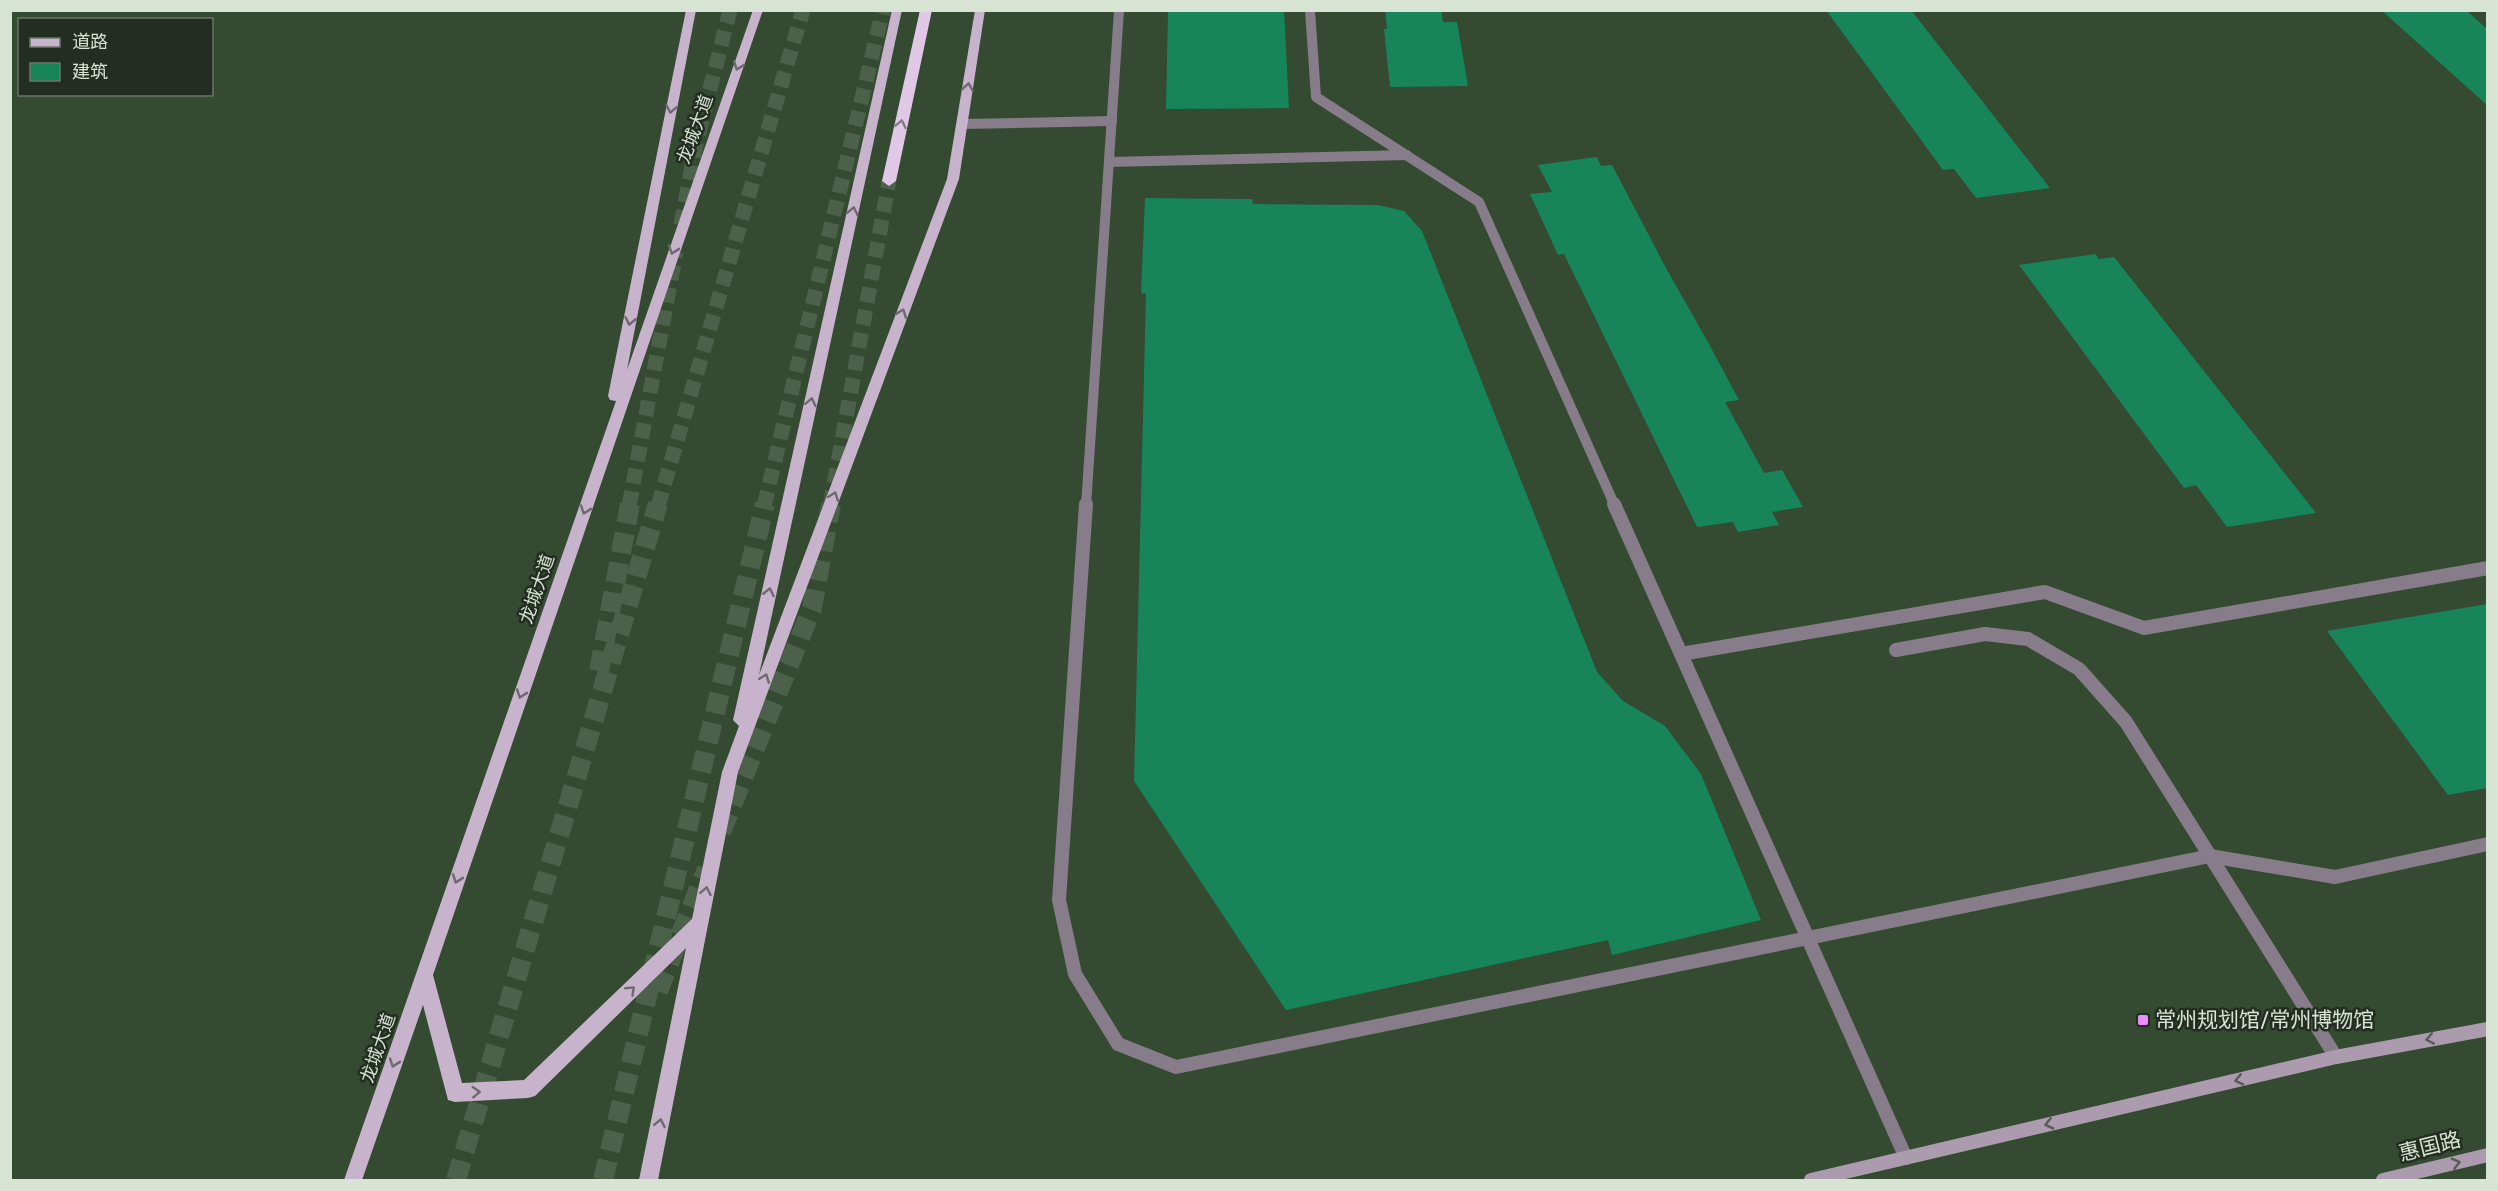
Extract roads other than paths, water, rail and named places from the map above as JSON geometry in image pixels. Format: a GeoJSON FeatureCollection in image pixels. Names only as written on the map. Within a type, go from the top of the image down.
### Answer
{"type":"FeatureCollection","features":[{"type":"Feature","properties":{"kind":"highway"},"geometry":{"type":"LineString","coordinates":[[889,181],[926,10]]}},
{"type":"Feature","properties":{"kind":"main road"},"geometry":{"type":"LineString","coordinates":[[604,455],[691,10]]}},
{"type":"Feature","properties":{"kind":"main road","name":"龙城大道"},"geometry":{"type":"LineString","coordinates":[[353,1180],[681,226],[758,10]]}},
{"type":"Feature","properties":{"kind":"main road"},"geometry":{"type":"LineString","coordinates":[[648,1180],[730,772],[897,10]]}},
{"type":"Feature","properties":{"kind":"main road"},"geometry":{"type":"LineString","coordinates":[[730,772],[953,179],[980,10]]}},
{"type":"Feature","properties":{"kind":"main road"},"geometry":{"type":"LineString","coordinates":[[424,975],[455,1093],[528,1089],[700,923]]}},
{"type":"Feature","properties":{"kind":"street"},"geometry":{"type":"LineString","coordinates":[[1811,1180],[2336,1058],[2487,1029]]}},
{"type":"Feature","properties":{"kind":"street","name":"惠国路"},"geometry":{"type":"LineString","coordinates":[[2383,1180],[2487,1155]]}},
{"type":"Feature","properties":{"kind":"lane"},"geometry":{"type":"LineString","coordinates":[[1119,10],[1059,900],[1074,974],[1119,1044],[1176,1067],[2210,856],[2335,877],[2487,844]]}},
{"type":"Feature","properties":{"kind":"lane"},"geometry":{"type":"LineString","coordinates":[[1310,10],[1316,97],[1479,202],[1906,1158]]}},
{"type":"Feature","properties":{"kind":"lane"},"geometry":{"type":"LineString","coordinates":[[962,124],[1112,121]]}},
{"type":"Feature","properties":{"kind":"lane"},"geometry":{"type":"LineString","coordinates":[[1109,162],[1407,155]]}},
{"type":"Feature","properties":{"kind":"lane"},"geometry":{"type":"LineString","coordinates":[[1681,654],[2046,591],[2144,628],[2487,568]]}},
{"type":"Feature","properties":{"kind":"lane"},"geometry":{"type":"LineString","coordinates":[[1896,650],[1985,634],[2028,639],[2079,669],[2126,722],[2336,1058]]}},
{"type":"Feature","properties":{"kind":"tunnel"},"geometry":{"type":"LineString","coordinates":[[681,225],[696,144],[730,10]]}},
{"type":"Feature","properties":{"kind":"tunnel"},"geometry":{"type":"LineString","coordinates":[[658,506],[803,10]]}},
{"type":"Feature","properties":{"kind":"tunnel"},"geometry":{"type":"LineString","coordinates":[[764,506],[883,10]]}},
{"type":"Feature","properties":{"kind":"tunnel"},"geometry":{"type":"LineString","coordinates":[[830,506],[889,181]]}},
{"type":"Feature","properties":{"kind":"tunnel"},"geometry":{"type":"LineString","coordinates":[[629,506],[676,252]]}},
{"type":"Feature","properties":{"kind":"tunnel"},"geometry":{"type":"LineString","coordinates":[[599,671],[630,504]]}},
{"type":"Feature","properties":{"kind":"tunnel"},"geometry":{"type":"LineString","coordinates":[[456,1180],[658,504]]}},
{"type":"Feature","properties":{"kind":"tunnel"},"geometry":{"type":"LineString","coordinates":[[603,1180],[765,504]]}},
{"type":"Feature","properties":{"kind":"tunnel"},"geometry":{"type":"LineString","coordinates":[[721,832],[812,608],[831,504]]}},
{"type":"Feature","properties":{"kind":"tunnel"},"geometry":{"type":"LineString","coordinates":[[658,991],[707,869]]}},
{"type":"Feature","properties":{"kind":"place","name":"常州规划馆/常州博物馆"},"geometry":{"type":"Point","coordinates":[2143,1020]}}]}
